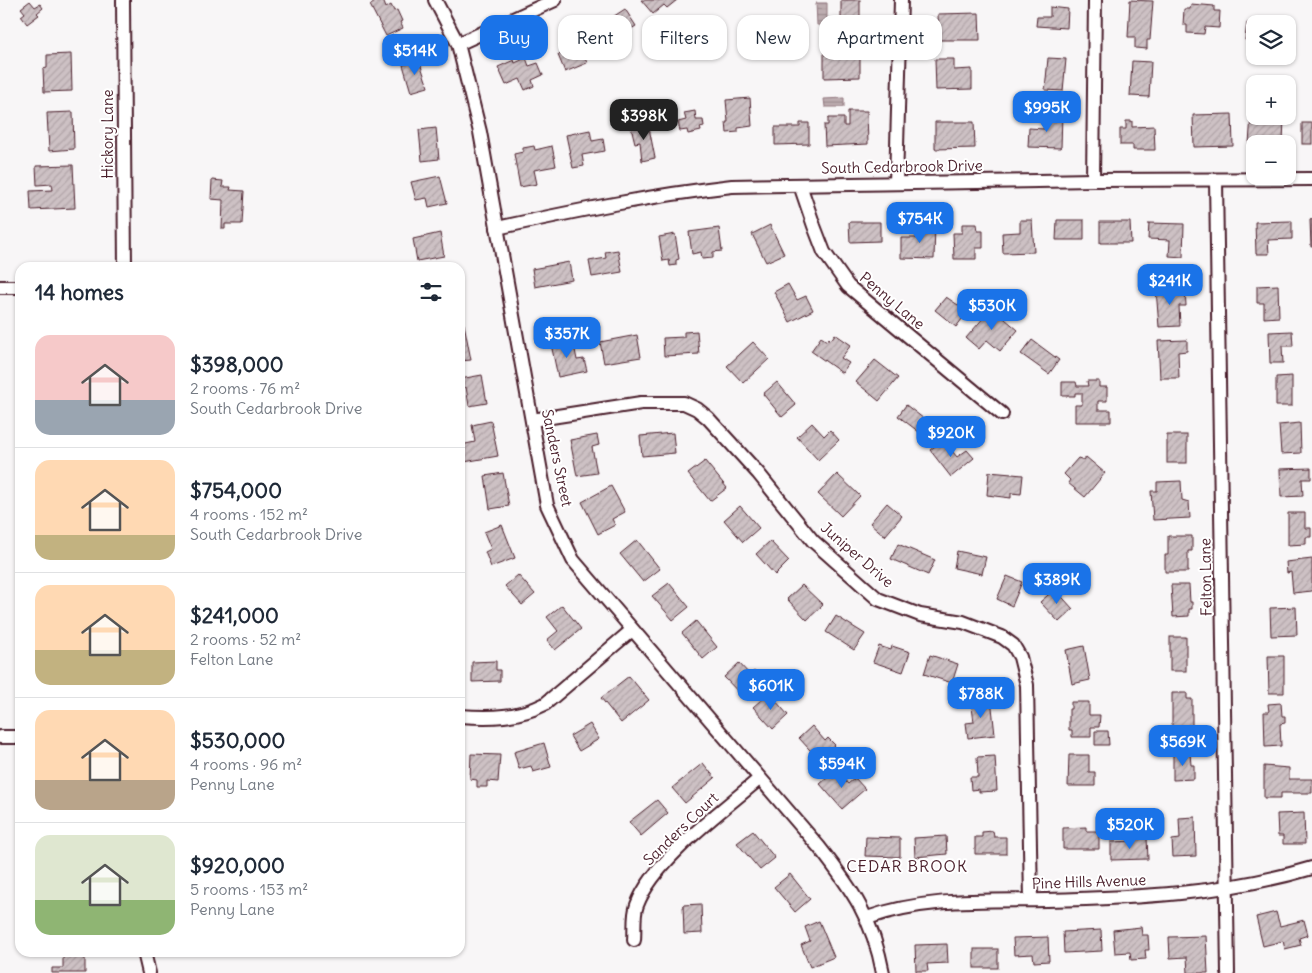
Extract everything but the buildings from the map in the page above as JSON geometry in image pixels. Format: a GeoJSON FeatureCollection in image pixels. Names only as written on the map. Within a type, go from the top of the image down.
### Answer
{"type":"FeatureCollection","features":[{"type":"Feature","properties":{"kind":"street","name":"Hickory Lane"},"geometry":{"type":"LineString","coordinates":[[123,0],[125,262]]}},
{"type":"Feature","properties":{"kind":"street","name":"Sanders Street"},"geometry":{"type":"LineString","coordinates":[[435,0],[458,44],[480,132],[547,505],[564,542],[573,560],[819,847],[846,882],[867,918],[883,973]]}},
{"type":"Feature","properties":{"kind":"street"},"geometry":{"type":"LineString","coordinates":[[458,44],[555,0]]}},
{"type":"Feature","properties":{"kind":"street"},"geometry":{"type":"LineString","coordinates":[[896,183],[901,0]]}},
{"type":"Feature","properties":{"kind":"street"},"geometry":{"type":"LineString","coordinates":[[1093,180],[1095,0]]}},
{"type":"Feature","properties":{"kind":"street","name":"South Cedarbrook Drive"},"geometry":{"type":"LineString","coordinates":[[497,228],[683,191],[732,186],[1093,180],[1312,179]]}},
{"type":"Feature","properties":{"kind":"street","name":"Felton Lane"},"geometry":{"type":"LineString","coordinates":[[1216,180],[1228,973]]}},
{"type":"Feature","properties":{"kind":"street","name":"Penny Lane"},"geometry":{"type":"LineString","coordinates":[[800,185],[824,252],[848,286],[1002,414]]}},
{"type":"Feature","properties":{"kind":"street"},"geometry":{"type":"LineString","coordinates":[[0,287],[15,287]]}},
{"type":"Feature","properties":{"kind":"street","name":"Juniper Drive"},"geometry":{"type":"LineString","coordinates":[[532,420],[642,402],[684,403],[697,409],[708,418],[758,473],[814,541],[878,599],[920,615],[963,622],[1002,637],[1013,646],[1020,657],[1027,685],[1031,900]]}},
{"type":"Feature","properties":{"kind":"street"},"geometry":{"type":"LineString","coordinates":[[465,716],[517,715],[545,704],[632,630]]}},
{"type":"Feature","properties":{"kind":"street"},"geometry":{"type":"LineString","coordinates":[[0,737],[15,737]]}},
{"type":"Feature","properties":{"kind":"street","name":"Sanders Court"},"geometry":{"type":"LineString","coordinates":[[634,940],[636,907],[650,880],[679,848],[759,779]]}},
{"type":"Feature","properties":{"kind":"street","name":"Pine Hills Avenue"},"geometry":{"type":"LineString","coordinates":[[867,918],[890,910],[932,902],[1128,898],[1170,895],[1288,875],[1312,868]]}},
{"type":"Feature","properties":{"kind":"street"},"geometry":{"type":"LineString","coordinates":[[145,957],[150,973]]}},
{"type":"Feature","properties":{"kind":"shaded area"},"geometry":{"type":"Polygon","coordinates":[[[816,3],[827,3],[827,15],[819,15],[819,25],[817,25],[816,3]]]}},
{"type":"Feature","properties":{"kind":"shaded area"},"geometry":{"type":"Polygon","coordinates":[[[844,98],[844,107],[825,107],[824,99],[844,98]]]}},
{"type":"Feature","properties":{"kind":"district","name":"CEDAR BROOK"},"geometry":{"type":"Point","coordinates":[907,866]}}]}
